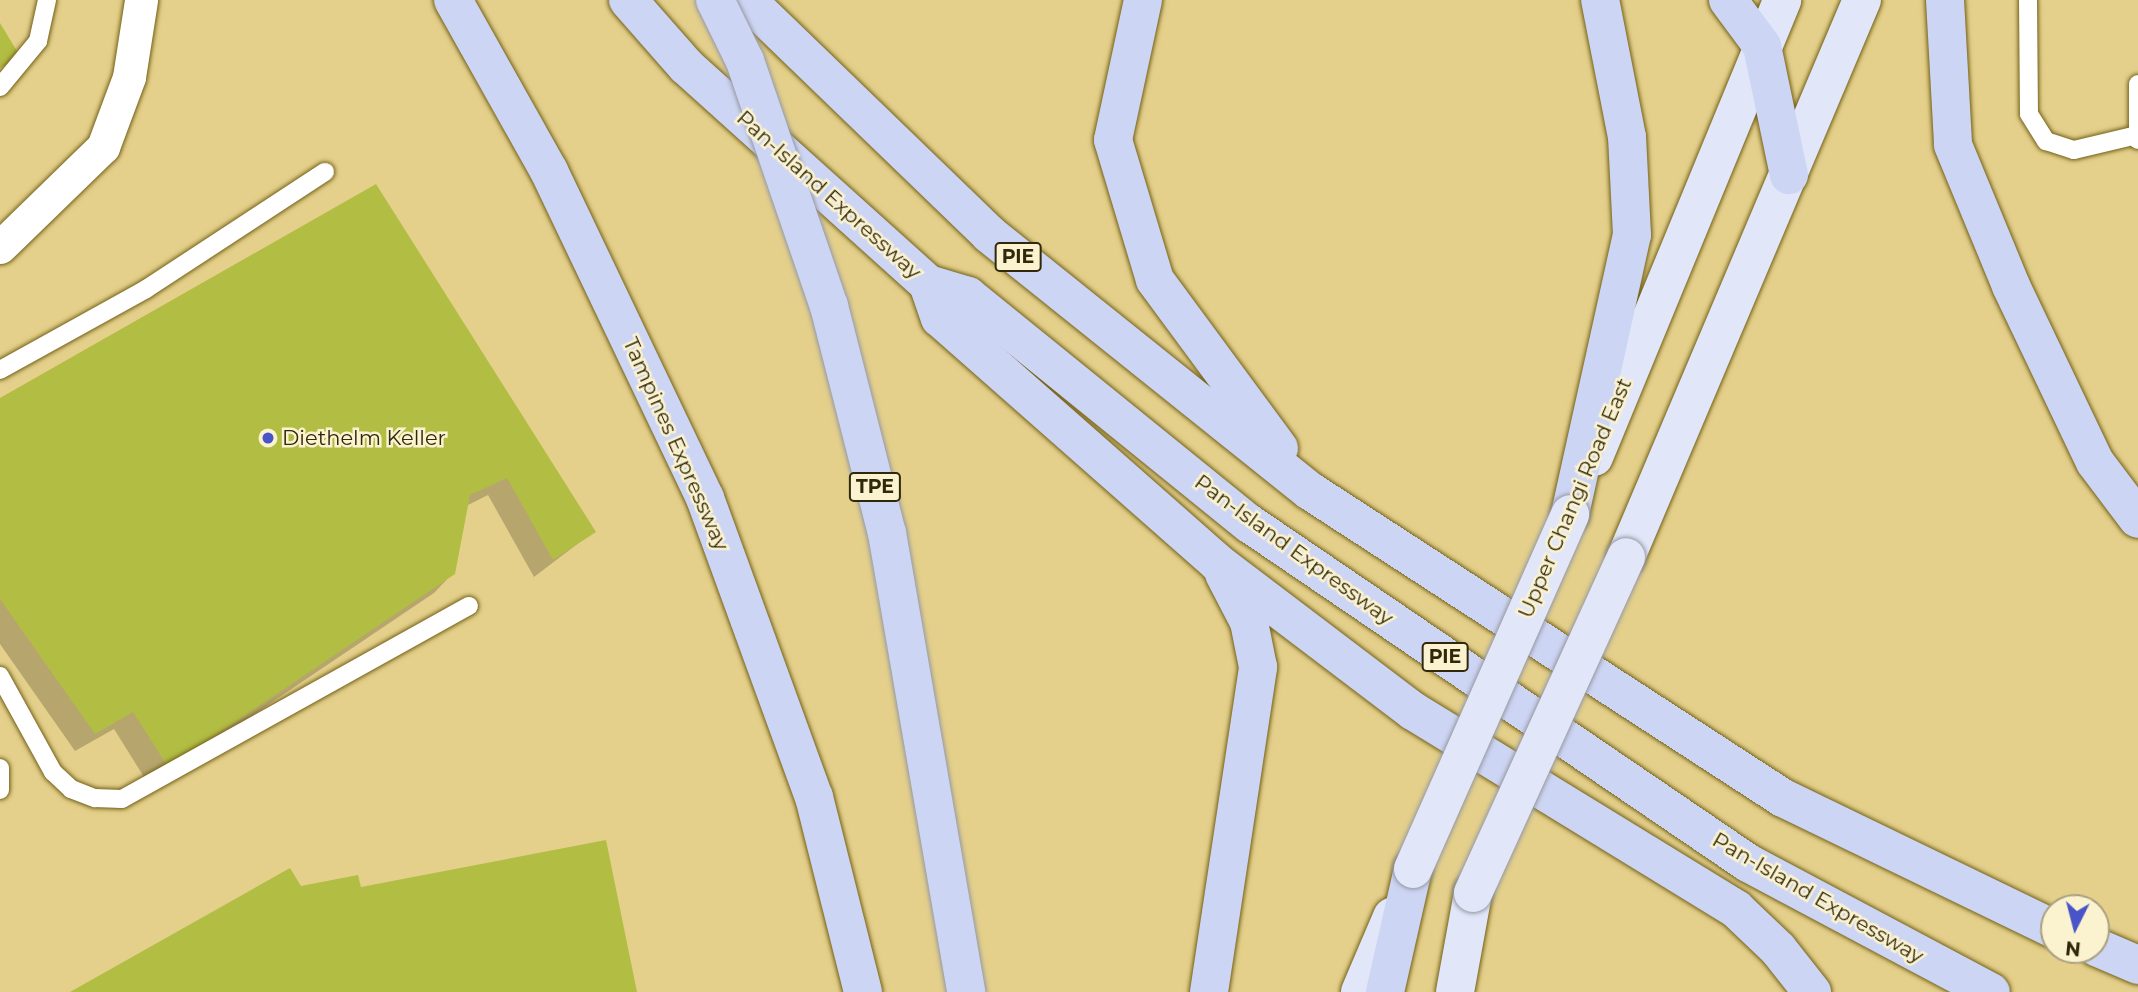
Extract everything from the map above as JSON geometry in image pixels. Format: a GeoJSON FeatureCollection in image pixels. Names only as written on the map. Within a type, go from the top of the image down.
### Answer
{"type":"FeatureCollection","features":[{"type":"Feature","properties":{"kind":"highway","name":"Tampines Expressway"},"geometry":{"type":"LineString","coordinates":[[453,0],[549,171],[705,498],[814,797],[863,992]]}},
{"type":"Feature","properties":{"kind":"highway","name":"Pan-Island Expressway"},"geometry":{"type":"LineString","coordinates":[[628,0],[686,66],[928,284],[968,296],[1250,524],[1748,863],[1991,992]]}},
{"type":"Feature","properties":{"kind":"highway","name":"TPE"},"geometry":{"type":"LineString","coordinates":[[715,0],[746,61],[829,306],[887,533],[966,992]]}},
{"type":"Feature","properties":{"kind":"highway","name":"PIE"},"geometry":{"type":"LineString","coordinates":[[747,0],[989,234],[1310,491],[1783,799],[2040,922]]}},
{"type":"Feature","properties":{"kind":"highway"},"geometry":{"type":"LineString","coordinates":[[1143,0],[1113,140],[1154,280],[1310,491]]}},
{"type":"Feature","properties":{"kind":"highway"},"geometry":{"type":"LineString","coordinates":[[1570,514],[1632,235],[1627,137],[1600,0]]}},
{"type":"Feature","properties":{"kind":"highway"},"geometry":{"type":"LineString","coordinates":[[1728,0],[1762,46],[1789,175]]}},
{"type":"Feature","properties":{"kind":"highway"},"geometry":{"type":"LineString","coordinates":[[1945,0],[1953,145],[2011,286],[2095,462],[2138,519]]}},
{"type":"Feature","properties":{"kind":"highway"},"geometry":{"type":"LineString","coordinates":[[928,284],[940,318],[1218,563],[1413,711],[1736,909],[1778,949],[1812,992]]}},
{"type":"Feature","properties":{"kind":"highway"},"geometry":{"type":"LineString","coordinates":[[1209,992],[1258,667],[1249,622],[1218,563]]}},
{"type":"Feature","properties":{"kind":"highway"},"geometry":{"type":"LineString","coordinates":[[1385,992],[1413,869]]}},
{"type":"Feature","properties":{"kind":"highway"},"geometry":{"type":"LineString","coordinates":[[2110,953],[2138,965]]}},
{"type":"Feature","properties":{"kind":"main road","name":"Upper Changi Road East"},"geometry":{"type":"LineString","coordinates":[[1360,992],[1570,514],[1782,0]]}},
{"type":"Feature","properties":{"kind":"main road"},"geometry":{"type":"LineString","coordinates":[[1455,992],[1473,893],[1626,557],[1862,0]]}},
{"type":"Feature","properties":{"kind":"street"},"geometry":{"type":"LineString","coordinates":[[0,247],[103,147],[129,77],[141,0]]}},
{"type":"Feature","properties":{"kind":"lane"},"geometry":{"type":"LineString","coordinates":[[0,87],[38,41],[47,0]]}},
{"type":"Feature","properties":{"kind":"lane"},"geometry":{"type":"LineString","coordinates":[[2028,0],[2029,114],[2046,141],[2074,150],[2138,137],[2138,84]]}},
{"type":"Feature","properties":{"kind":"lane"},"geometry":{"type":"LineString","coordinates":[[0,370],[146,289],[325,172]]}},
{"type":"Feature","properties":{"kind":"lane"},"geometry":{"type":"LineString","coordinates":[[0,676],[53,772],[71,789],[95,798],[122,799],[469,606]]}},
{"type":"Feature","properties":{"kind":"lane"},"geometry":{"type":"LineString","coordinates":[[0,768],[0,790]]}},
{"type":"Feature","properties":{"kind":"building"},"geometry":{"type":"Polygon","coordinates":[[[0,23],[20,56],[0,68],[0,23]]]}},
{"type":"Feature","properties":{"kind":"building","name":"Diethelm Keller"},"geometry":{"type":"Polygon","coordinates":[[[376,184],[596,532],[553,560],[507,478],[470,495],[455,574],[168,767],[133,712],[95,734],[0,599],[0,398],[376,184]]]}},
{"type":"Feature","properties":{"kind":"building"},"geometry":{"type":"Polygon","coordinates":[[[606,840],[637,992],[70,992],[290,868],[301,886],[358,875],[361,887],[606,840]]]}},
{"type":"Feature","properties":{"kind":"place","name":"Diethelm Keller"},"geometry":{"type":"Point","coordinates":[268,438]}}]}
